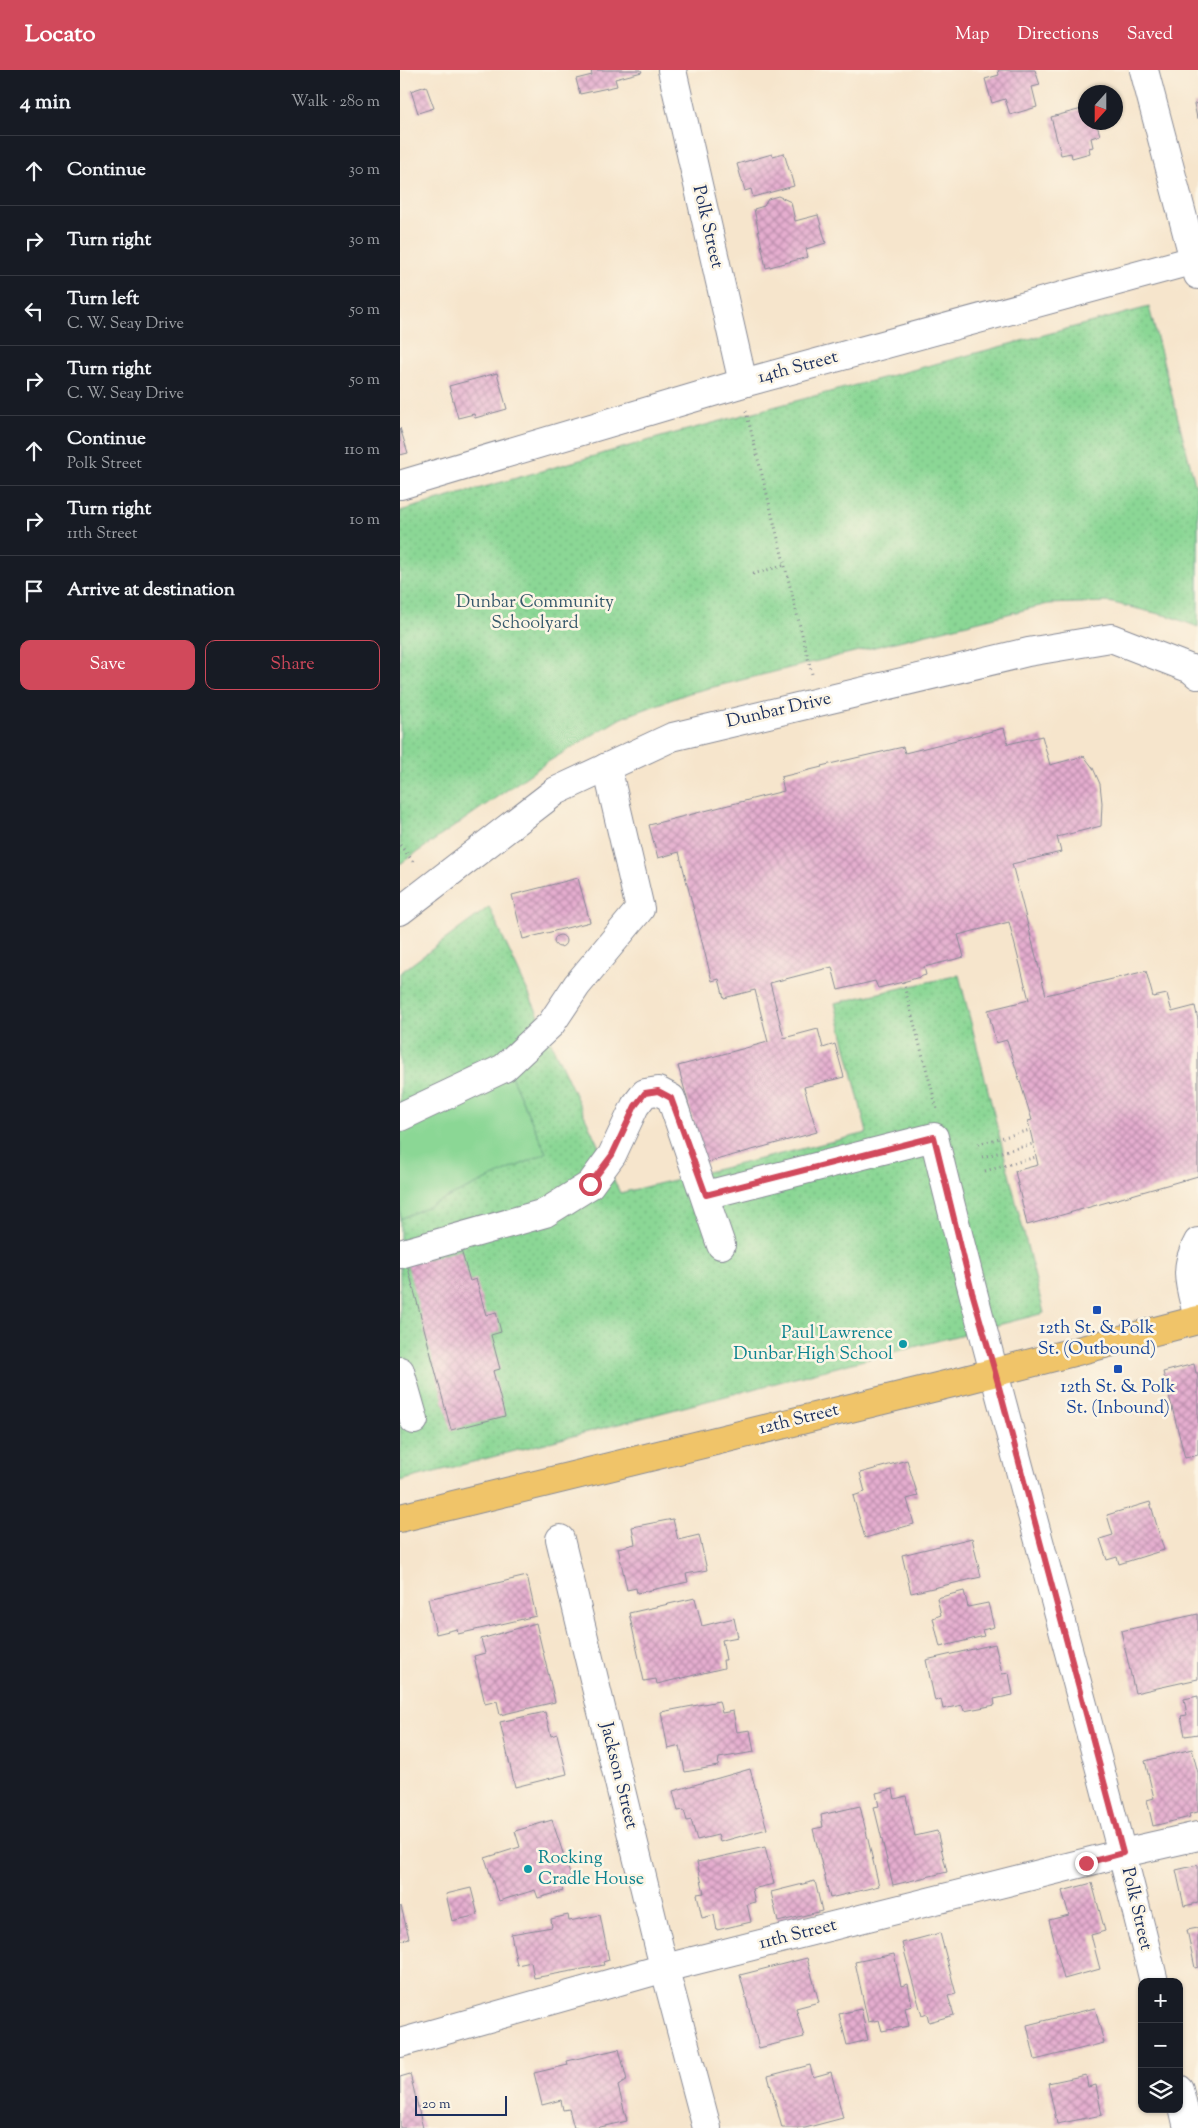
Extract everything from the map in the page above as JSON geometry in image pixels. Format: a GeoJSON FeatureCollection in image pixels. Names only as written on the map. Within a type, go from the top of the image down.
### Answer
{"type":"FeatureCollection","features":[{"type":"Feature","properties":{"kind":"main road","name":"12th Street"},"geometry":{"type":"LineString","coordinates":[[400,1518],[995,1372],[1198,1319]]}},
{"type":"Feature","properties":{"kind":"street","name":"Polk Street"},"geometry":{"type":"LineString","coordinates":[[672,70],[744,395]]}},
{"type":"Feature","properties":{"kind":"street"},"geometry":{"type":"LineString","coordinates":[[1144,70],[1197,265]]}},
{"type":"Feature","properties":{"kind":"street","name":"14th Street"},"geometry":{"type":"LineString","coordinates":[[400,486],[744,395],[1197,265]]}},
{"type":"Feature","properties":{"kind":"street","name":"Dunbar Drive"},"geometry":{"type":"LineString","coordinates":[[400,911],[556,791],[672,737],[1028,652],[1111,638],[1191,669],[1198,675]]}},
{"type":"Feature","properties":{"kind":"street"},"geometry":{"type":"LineString","coordinates":[[400,1117],[504,1068],[551,1024],[577,985],[640,909],[607,767]]}},
{"type":"Feature","properties":{"kind":"street"},"geometry":{"type":"LineString","coordinates":[[400,1254],[545,1213],[590,1184],[612,1155],[635,1106],[645,1093],[658,1091],[671,1098],[706,1195],[721,1245]]}},
{"type":"Feature","properties":{"kind":"street","name":"Polk Street"},"geometry":{"type":"LineString","coordinates":[[706,1195],[934,1137],[972,1292],[1123,1853],[1153,1978]]}},
{"type":"Feature","properties":{"kind":"street"},"geometry":{"type":"LineString","coordinates":[[1198,1242],[1191,1254],[1188,1272],[1198,1319]]}},
{"type":"Feature","properties":{"kind":"street"},"geometry":{"type":"LineString","coordinates":[[400,1371],[414,1420]]}},
{"type":"Feature","properties":{"kind":"street","name":"Jackson Street"},"geometry":{"type":"LineString","coordinates":[[560,1539],[664,1968],[707,2128]]}},
{"type":"Feature","properties":{"kind":"street","name":"11th Street"},"geometry":{"type":"LineString","coordinates":[[400,2042],[664,1968],[1198,1836]]}},
{"type":"Feature","properties":{"kind":"street"},"geometry":{"type":"LineString","coordinates":[[1183,2106],[1188,2128]]}},
{"type":"Feature","properties":{"kind":"path"},"geometry":{"type":"LineString","coordinates":[[744,395],[812,674]]}},
{"type":"Feature","properties":{"kind":"path"},"geometry":{"type":"LineString","coordinates":[[753,574],[785,566]]}},
{"type":"Feature","properties":{"kind":"path"},"geometry":{"type":"LineString","coordinates":[[400,845],[413,862]]}},
{"type":"Feature","properties":{"kind":"path"},"geometry":{"type":"LineString","coordinates":[[903,982],[938,1112]]}},
{"type":"Feature","properties":{"kind":"path"},"geometry":{"type":"LineString","coordinates":[[978,1144],[1030,1130]]}},
{"type":"Feature","properties":{"kind":"path"},"geometry":{"type":"LineString","coordinates":[[982,1157],[1033,1144]]}},
{"type":"Feature","properties":{"kind":"path"},"geometry":{"type":"LineString","coordinates":[[985,1171],[1036,1157]]}},
{"type":"Feature","properties":{"kind":"green space","name":"Dunbar Community Schoolyard"},"geometry":{"type":"Polygon","coordinates":[[[1149,307],[1198,495],[1198,627],[1172,617],[1109,602],[1048,604],[689,693],[621,718],[546,763],[400,864],[400,511],[668,435],[1149,307]]]}},
{"type":"Feature","properties":{"kind":"green space"},"geometry":{"type":"Polygon","coordinates":[[[489,907],[620,1193],[867,1133],[835,1003],[959,975],[1044,1313],[400,1481],[400,973],[489,907]]]}},
{"type":"Feature","properties":{"kind":"green space"},"geometry":{"type":"Polygon","coordinates":[[[511,1076],[546,1153],[400,1219],[400,1126],[511,1076]]]}},
{"type":"Feature","properties":{"kind":"building"},"geometry":{"type":"Polygon","coordinates":[[[591,70],[641,70],[642,72],[615,79],[617,86],[580,94],[576,79],[592,75],[591,70]]]}},
{"type":"Feature","properties":{"kind":"building"},"geometry":{"type":"Polygon","coordinates":[[[998,70],[1035,70],[1040,85],[1032,87],[1037,107],[1010,115],[1005,99],[992,103],[985,79],[999,75],[998,70]]]}},
{"type":"Feature","properties":{"kind":"building"},"geometry":{"type":"Polygon","coordinates":[[[426,86],[434,108],[418,113],[411,91],[426,86]]]}},
{"type":"Feature","properties":{"kind":"building"},"geometry":{"type":"Polygon","coordinates":[[[1198,103],[1198,118],[1197,118],[1194,104],[1198,103]]]}},
{"type":"Feature","properties":{"kind":"building"},"geometry":{"type":"Polygon","coordinates":[[[1078,110],[1078,130],[1098,130],[1100,135],[1091,138],[1093,147],[1089,148],[1090,153],[1072,158],[1071,153],[1061,155],[1051,117],[1078,110]]]}},
{"type":"Feature","properties":{"kind":"building"},"geometry":{"type":"Polygon","coordinates":[[[784,153],[794,186],[753,197],[751,189],[745,191],[737,164],[772,154],[773,156],[784,153]]]}},
{"type":"Feature","properties":{"kind":"building"},"geometry":{"type":"Polygon","coordinates":[[[778,196],[791,202],[795,221],[818,215],[826,243],[806,249],[808,257],[766,268],[754,209],[764,206],[768,199],[778,196]]]}},
{"type":"Feature","properties":{"kind":"building"},"geometry":{"type":"Polygon","coordinates":[[[497,373],[507,409],[475,418],[474,414],[458,418],[449,386],[497,373]]]}},
{"type":"Feature","properties":{"kind":"building"},"geometry":{"type":"Polygon","coordinates":[[[400,428],[408,453],[400,455],[400,428]]]}},
{"type":"Feature","properties":{"kind":"building"},"geometry":{"type":"Polygon","coordinates":[[[1004,728],[1008,744],[1042,736],[1050,765],[1084,756],[1093,768],[1100,784],[1102,803],[1101,826],[1057,837],[1061,852],[1012,864],[1046,995],[1146,971],[1153,997],[1167,994],[1172,1012],[1195,1006],[1198,1020],[1198,1176],[1027,1225],[1015,1171],[1038,1165],[1028,1121],[1032,1120],[1007,1040],[996,1043],[988,1010],[1029,1000],[1009,922],[958,935],[964,957],[924,967],[926,975],[903,982],[878,988],[875,981],[838,990],[832,967],[770,983],[784,1038],[818,1029],[823,1048],[835,1044],[844,1077],[804,1087],[817,1132],[705,1163],[678,1066],[768,1042],[755,990],[724,998],[719,979],[712,981],[679,852],[658,858],[649,825],[784,791],[781,777],[821,766],[903,747],[905,753],[1004,728]]]}},
{"type":"Feature","properties":{"kind":"building"},"geometry":{"type":"Polygon","coordinates":[[[578,878],[590,922],[523,939],[512,895],[578,878]]]}},
{"type":"Feature","properties":{"kind":"building"},"geometry":{"type":"Polygon","coordinates":[[[558,935],[562,935],[566,941],[562,947],[558,947],[554,943],[554,939],[558,935]]]}},
{"type":"Feature","properties":{"kind":"building"},"geometry":{"type":"Polygon","coordinates":[[[461,1250],[470,1281],[476,1279],[486,1315],[496,1312],[501,1332],[491,1335],[500,1369],[493,1371],[505,1416],[451,1430],[407,1264],[461,1250]]]}},
{"type":"Feature","properties":{"kind":"building"},"geometry":{"type":"Polygon","coordinates":[[[1194,1364],[1196,1373],[1198,1373],[1198,1455],[1185,1458],[1163,1372],[1194,1364]]]}},
{"type":"Feature","properties":{"kind":"building"},"geometry":{"type":"Polygon","coordinates":[[[907,1460],[918,1496],[907,1499],[914,1524],[865,1538],[853,1496],[865,1492],[860,1473],[907,1460]]]}},
{"type":"Feature","properties":{"kind":"building"},"geometry":{"type":"Polygon","coordinates":[[[1150,1502],[1164,1550],[1119,1564],[1117,1557],[1107,1560],[1100,1539],[1113,1535],[1107,1515],[1150,1502]]]}},
{"type":"Feature","properties":{"kind":"building"},"geometry":{"type":"Polygon","coordinates":[[[673,1519],[678,1540],[699,1535],[707,1570],[686,1574],[688,1582],[637,1593],[636,1588],[627,1590],[618,1548],[635,1544],[632,1527],[673,1519]]]}},
{"type":"Feature","properties":{"kind":"building"},"geometry":{"type":"Polygon","coordinates":[[[972,1538],[981,1577],[911,1593],[902,1555],[972,1538]]]}},
{"type":"Feature","properties":{"kind":"building"},"geometry":{"type":"Polygon","coordinates":[[[527,1576],[536,1616],[458,1634],[457,1629],[436,1634],[428,1599],[527,1576]]]}},
{"type":"Feature","properties":{"kind":"building"},"geometry":{"type":"Polygon","coordinates":[[[964,1591],[968,1607],[988,1603],[994,1627],[982,1630],[984,1636],[940,1647],[933,1618],[941,1615],[937,1598],[964,1591]]]}},
{"type":"Feature","properties":{"kind":"building"},"geometry":{"type":"Polygon","coordinates":[[[695,1598],[702,1626],[734,1618],[738,1637],[722,1640],[726,1660],[723,1660],[724,1668],[657,1684],[656,1679],[644,1681],[629,1613],[695,1598]]]}},
{"type":"Feature","properties":{"kind":"building"},"geometry":{"type":"Polygon","coordinates":[[[1198,1614],[1198,1679],[1135,1693],[1121,1631],[1198,1614]]]}},
{"type":"Feature","properties":{"kind":"building"},"geometry":{"type":"Polygon","coordinates":[[[536,1623],[555,1702],[500,1715],[497,1701],[485,1704],[474,1656],[485,1653],[481,1639],[536,1623]]]}},
{"type":"Feature","properties":{"kind":"building"},"geometry":{"type":"Polygon","coordinates":[[[995,1644],[1002,1674],[1009,1673],[1013,1695],[994,1699],[995,1705],[964,1711],[962,1705],[943,1709],[941,1699],[935,1701],[926,1660],[995,1644]]]}},
{"type":"Feature","properties":{"kind":"building"},"geometry":{"type":"Polygon","coordinates":[[[1198,1696],[1198,1734],[1185,1736],[1181,1716],[1187,1715],[1184,1699],[1198,1696]]]}},
{"type":"Feature","properties":{"kind":"building"},"geometry":{"type":"Polygon","coordinates":[[[719,1701],[722,1713],[733,1711],[737,1732],[750,1730],[754,1752],[719,1758],[718,1766],[685,1772],[680,1746],[668,1749],[661,1712],[719,1701]]]}},
{"type":"Feature","properties":{"kind":"building"},"geometry":{"type":"Polygon","coordinates":[[[545,1712],[551,1736],[557,1734],[567,1774],[515,1787],[500,1722],[545,1712]]]}},
{"type":"Feature","properties":{"kind":"building"},"geometry":{"type":"Polygon","coordinates":[[[1192,1749],[1198,1773],[1198,1812],[1189,1814],[1190,1817],[1153,1826],[1147,1800],[1154,1798],[1145,1761],[1192,1749]]]}},
{"type":"Feature","properties":{"kind":"building"},"geometry":{"type":"Polygon","coordinates":[[[750,1769],[767,1829],[720,1842],[718,1835],[697,1840],[691,1820],[687,1821],[684,1810],[678,1811],[673,1791],[750,1769]]]}},
{"type":"Feature","properties":{"kind":"building"},"geometry":{"type":"Polygon","coordinates":[[[893,1789],[895,1799],[906,1796],[915,1836],[937,1831],[947,1872],[893,1885],[874,1807],[879,1806],[876,1793],[893,1789]]]}},
{"type":"Feature","properties":{"kind":"building"},"geometry":{"type":"Polygon","coordinates":[[[860,1806],[879,1886],[830,1898],[813,1829],[823,1827],[821,1815],[860,1806]]]}},
{"type":"Feature","properties":{"kind":"building","name":"Rocking Cradle House"},"geometry":{"type":"Polygon","coordinates":[[[552,1820],[572,1880],[560,1883],[563,1891],[538,1898],[535,1890],[499,1901],[485,1858],[520,1847],[515,1831],[552,1820]]]}},
{"type":"Feature","properties":{"kind":"building"},"geometry":{"type":"Polygon","coordinates":[[[765,1847],[774,1884],[752,1889],[755,1902],[747,1904],[751,1922],[717,1930],[714,1915],[702,1918],[697,1894],[704,1893],[697,1862],[765,1847]]]}},
{"type":"Feature","properties":{"kind":"building"},"geometry":{"type":"Polygon","coordinates":[[[1198,1865],[1198,1903],[1184,1906],[1176,1870],[1198,1865]]]}},
{"type":"Feature","properties":{"kind":"building"},"geometry":{"type":"Polygon","coordinates":[[[815,1881],[822,1911],[778,1922],[771,1892],[815,1881]]]}},
{"type":"Feature","properties":{"kind":"building"},"geometry":{"type":"Polygon","coordinates":[[[1092,1883],[1105,1931],[1091,1935],[1100,1969],[1064,1979],[1049,1920],[1069,1915],[1062,1891],[1092,1883]]]}},
{"type":"Feature","properties":{"kind":"building"},"geometry":{"type":"Polygon","coordinates":[[[471,1888],[478,1915],[452,1921],[446,1894],[471,1888]]]}},
{"type":"Feature","properties":{"kind":"building"},"geometry":{"type":"Polygon","coordinates":[[[400,1907],[409,1938],[400,1941],[400,1907]]]}},
{"type":"Feature","properties":{"kind":"building"},"geometry":{"type":"Polygon","coordinates":[[[568,1915],[569,1921],[600,1915],[609,1960],[603,1962],[604,1965],[534,1978],[531,1962],[517,1965],[511,1934],[552,1927],[551,1919],[568,1915]]]}},
{"type":"Feature","properties":{"kind":"building"},"geometry":{"type":"Polygon","coordinates":[[[1198,1928],[1198,1967],[1195,1968],[1187,1930],[1198,1928]]]}},
{"type":"Feature","properties":{"kind":"building"},"geometry":{"type":"Polygon","coordinates":[[[940,1933],[956,1994],[948,1996],[954,2015],[929,2022],[927,2014],[922,2016],[902,1943],[940,1933]]]}},
{"type":"Feature","properties":{"kind":"building"},"geometry":{"type":"Polygon","coordinates":[[[894,1954],[901,1986],[908,1984],[912,2006],[905,2008],[909,2026],[882,2031],[879,2020],[868,2022],[855,1962],[894,1954]]]}},
{"type":"Feature","properties":{"kind":"building"},"geometry":{"type":"Polygon","coordinates":[[[807,1958],[819,2002],[796,2008],[804,2037],[759,2048],[740,1975],[807,1958]]]}},
{"type":"Feature","properties":{"kind":"building"},"geometry":{"type":"Polygon","coordinates":[[[1095,2008],[1104,2043],[1035,2060],[1027,2025],[1095,2008]]]}},
{"type":"Feature","properties":{"kind":"building"},"geometry":{"type":"Polygon","coordinates":[[[861,2009],[868,2040],[847,2045],[839,2014],[861,2009]]]}},
{"type":"Feature","properties":{"kind":"building"},"geometry":{"type":"Polygon","coordinates":[[[619,2049],[627,2080],[618,2086],[627,2121],[596,2128],[574,2128],[569,2109],[563,2110],[561,2100],[542,2105],[534,2073],[568,2065],[567,2061],[619,2049]]]}},
{"type":"Feature","properties":{"kind":"building"},"geometry":{"type":"Polygon","coordinates":[[[810,2065],[813,2077],[831,2072],[843,2118],[805,2128],[782,2128],[768,2076],[810,2065]]]}},
{"type":"Feature","properties":{"kind":"building"},"geometry":{"type":"Polygon","coordinates":[[[410,2074],[423,2128],[400,2128],[400,2077],[410,2074]]]}},
{"type":"Feature","properties":{"kind":"building"},"geometry":{"type":"Polygon","coordinates":[[[1086,2075],[1088,2087],[1096,2085],[1102,2115],[1057,2124],[1048,2083],[1086,2075]]]}},
{"type":"Feature","properties":{"kind":"place","name":"12th St. & Polk St. (Outbound)"},"geometry":{"type":"Point","coordinates":[1097,1310]}},
{"type":"Feature","properties":{"kind":"place","name":"Paul Lawrence Dunbar High School"},"geometry":{"type":"Point","coordinates":[903,1344]}},
{"type":"Feature","properties":{"kind":"place","name":"12th St. & Polk St. (Inbound)"},"geometry":{"type":"Point","coordinates":[1118,1369]}},
{"type":"Feature","properties":{"kind":"place","name":"Rocking Cradle House"},"geometry":{"type":"Point","coordinates":[528,1869]}},
{"type":"Feature","properties":{"kind":"route"},"geometry":{"type":"LineString","coordinates":[[590,1184],[612,1155],[635,1106],[645,1093],[658,1091],[671,1098],[706,1195],[934,1137],[972,1292],[1123,1853],[1086,1863]]}}]}
